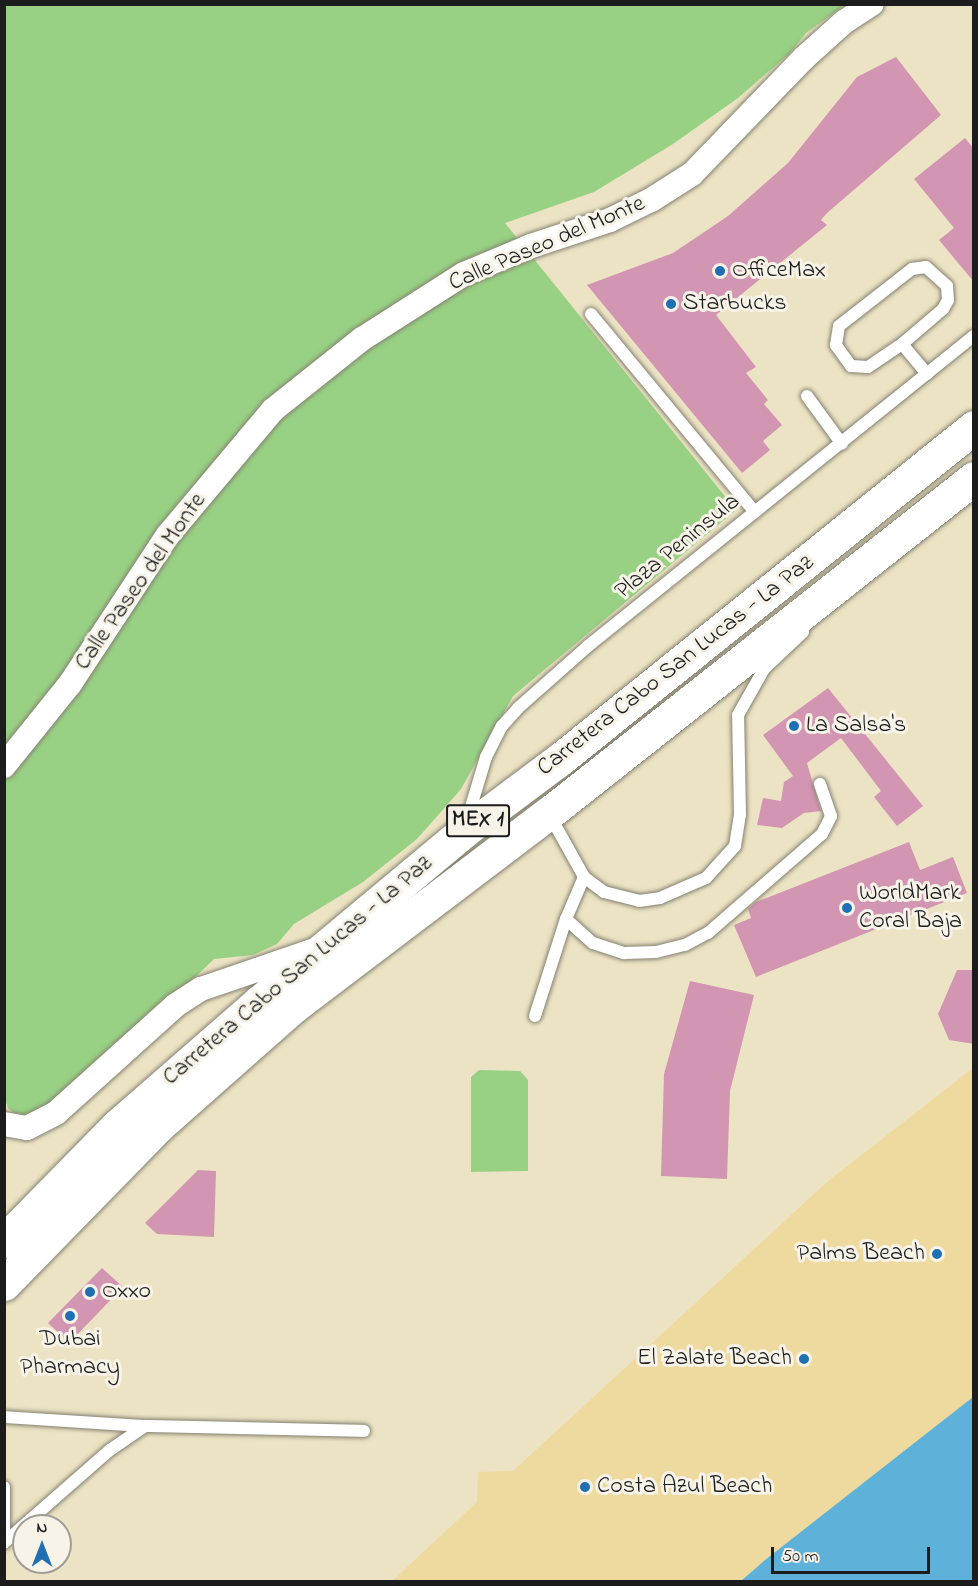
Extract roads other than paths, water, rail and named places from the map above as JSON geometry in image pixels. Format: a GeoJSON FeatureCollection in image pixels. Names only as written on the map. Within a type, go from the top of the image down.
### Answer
{"type":"FeatureCollection","features":[{"type":"Feature","properties":{"kind":"highway","name":"Carretera Cabo San Lucas - La Paz"},"geometry":{"type":"LineString","coordinates":[[4,1241],[16,1226],[167,1080],[464,831],[559,760],[974,427]]}},
{"type":"Feature","properties":{"kind":"highway","name":"Carretera Cabo San Lucas - La Paz"},"geometry":{"type":"LineString","coordinates":[[4,1284],[156,1128],[235,1057],[331,977],[549,813],[974,478]]}},
{"type":"Feature","properties":{"kind":"street","name":"Calle Paseo del Monte"},"geometry":{"type":"LineString","coordinates":[[4,766],[70,684],[168,535],[273,410],[362,339],[465,274],[531,246],[610,220],[651,200],[692,174],[804,58],[844,22],[872,4]]}},
{"type":"Feature","properties":{"kind":"street"},"geometry":{"type":"LineString","coordinates":[[4,1124],[27,1128],[56,1113],[177,1005],[201,989],[326,947]]}},
{"type":"Feature","properties":{"kind":"lane"},"geometry":{"type":"LineString","coordinates":[[926,267],[947,286],[948,300],[943,309],[902,344],[868,367],[856,369],[836,345],[835,332],[912,269],[926,267]]}},
{"type":"Feature","properties":{"kind":"lane"},"geometry":{"type":"LineString","coordinates":[[591,314],[755,512]]}},
{"type":"Feature","properties":{"kind":"lane","name":"Plaza Peninsula"},"geometry":{"type":"LineString","coordinates":[[464,831],[486,757],[510,717],[588,646],[974,336]]}},
{"type":"Feature","properties":{"kind":"lane"},"geometry":{"type":"LineString","coordinates":[[902,344],[927,374]]}},
{"type":"Feature","properties":{"kind":"lane"},"geometry":{"type":"LineString","coordinates":[[807,396],[842,444]]}},
{"type":"Feature","properties":{"kind":"lane"},"geometry":{"type":"LineString","coordinates":[[829,610],[855,588],[889,546]]}},
{"type":"Feature","properties":{"kind":"lane"},"geometry":{"type":"LineString","coordinates":[[549,813],[584,877],[604,892],[639,901],[685,890],[723,863],[735,846],[740,815],[736,741],[738,715],[764,669],[811,625]]}},
{"type":"Feature","properties":{"kind":"lane"},"geometry":{"type":"LineString","coordinates":[[566,919],[593,943],[624,953],[656,952],[685,945],[708,933],[822,834],[831,816],[820,784]]}},
{"type":"Feature","properties":{"kind":"lane"},"geometry":{"type":"LineString","coordinates":[[536,1016],[566,919],[584,877]]}},
{"type":"Feature","properties":{"kind":"lane"},"geometry":{"type":"LineString","coordinates":[[4,1417],[145,1426],[364,1431]]}},
{"type":"Feature","properties":{"kind":"lane"},"geometry":{"type":"LineString","coordinates":[[5,1542],[110,1450],[145,1426]]}},
{"type":"Feature","properties":{"kind":"lane"},"geometry":{"type":"LineString","coordinates":[[4,1487],[5,1542]]}},
{"type":"Feature","properties":{"kind":"water"},"geometry":{"type":"Polygon","coordinates":[[[973,1397],[973,1581],[741,1581],[765,1560],[973,1397]]]}},
{"type":"Feature","properties":{"kind":"place","name":"OfficeMax"},"geometry":{"type":"Point","coordinates":[720,271]}},
{"type":"Feature","properties":{"kind":"place","name":"Starbucks"},"geometry":{"type":"Point","coordinates":[671,304]}},
{"type":"Feature","properties":{"kind":"place","name":"La Salsa's"},"geometry":{"type":"Point","coordinates":[794,726]}},
{"type":"Feature","properties":{"kind":"place","name":"WorldMark Coral Baja"},"geometry":{"type":"Point","coordinates":[847,908]}},
{"type":"Feature","properties":{"kind":"place","name":"Palms Beach"},"geometry":{"type":"Point","coordinates":[937,1254]}},
{"type":"Feature","properties":{"kind":"place","name":"Oxxo"},"geometry":{"type":"Point","coordinates":[90,1292]}},
{"type":"Feature","properties":{"kind":"place","name":"Dubai Pharmacy"},"geometry":{"type":"Point","coordinates":[70,1316]}},
{"type":"Feature","properties":{"kind":"place","name":"El Zalate Beach"},"geometry":{"type":"Point","coordinates":[804,1359]}},
{"type":"Feature","properties":{"kind":"place","name":"Costa Azul Beach"},"geometry":{"type":"Point","coordinates":[585,1487]}}]}
